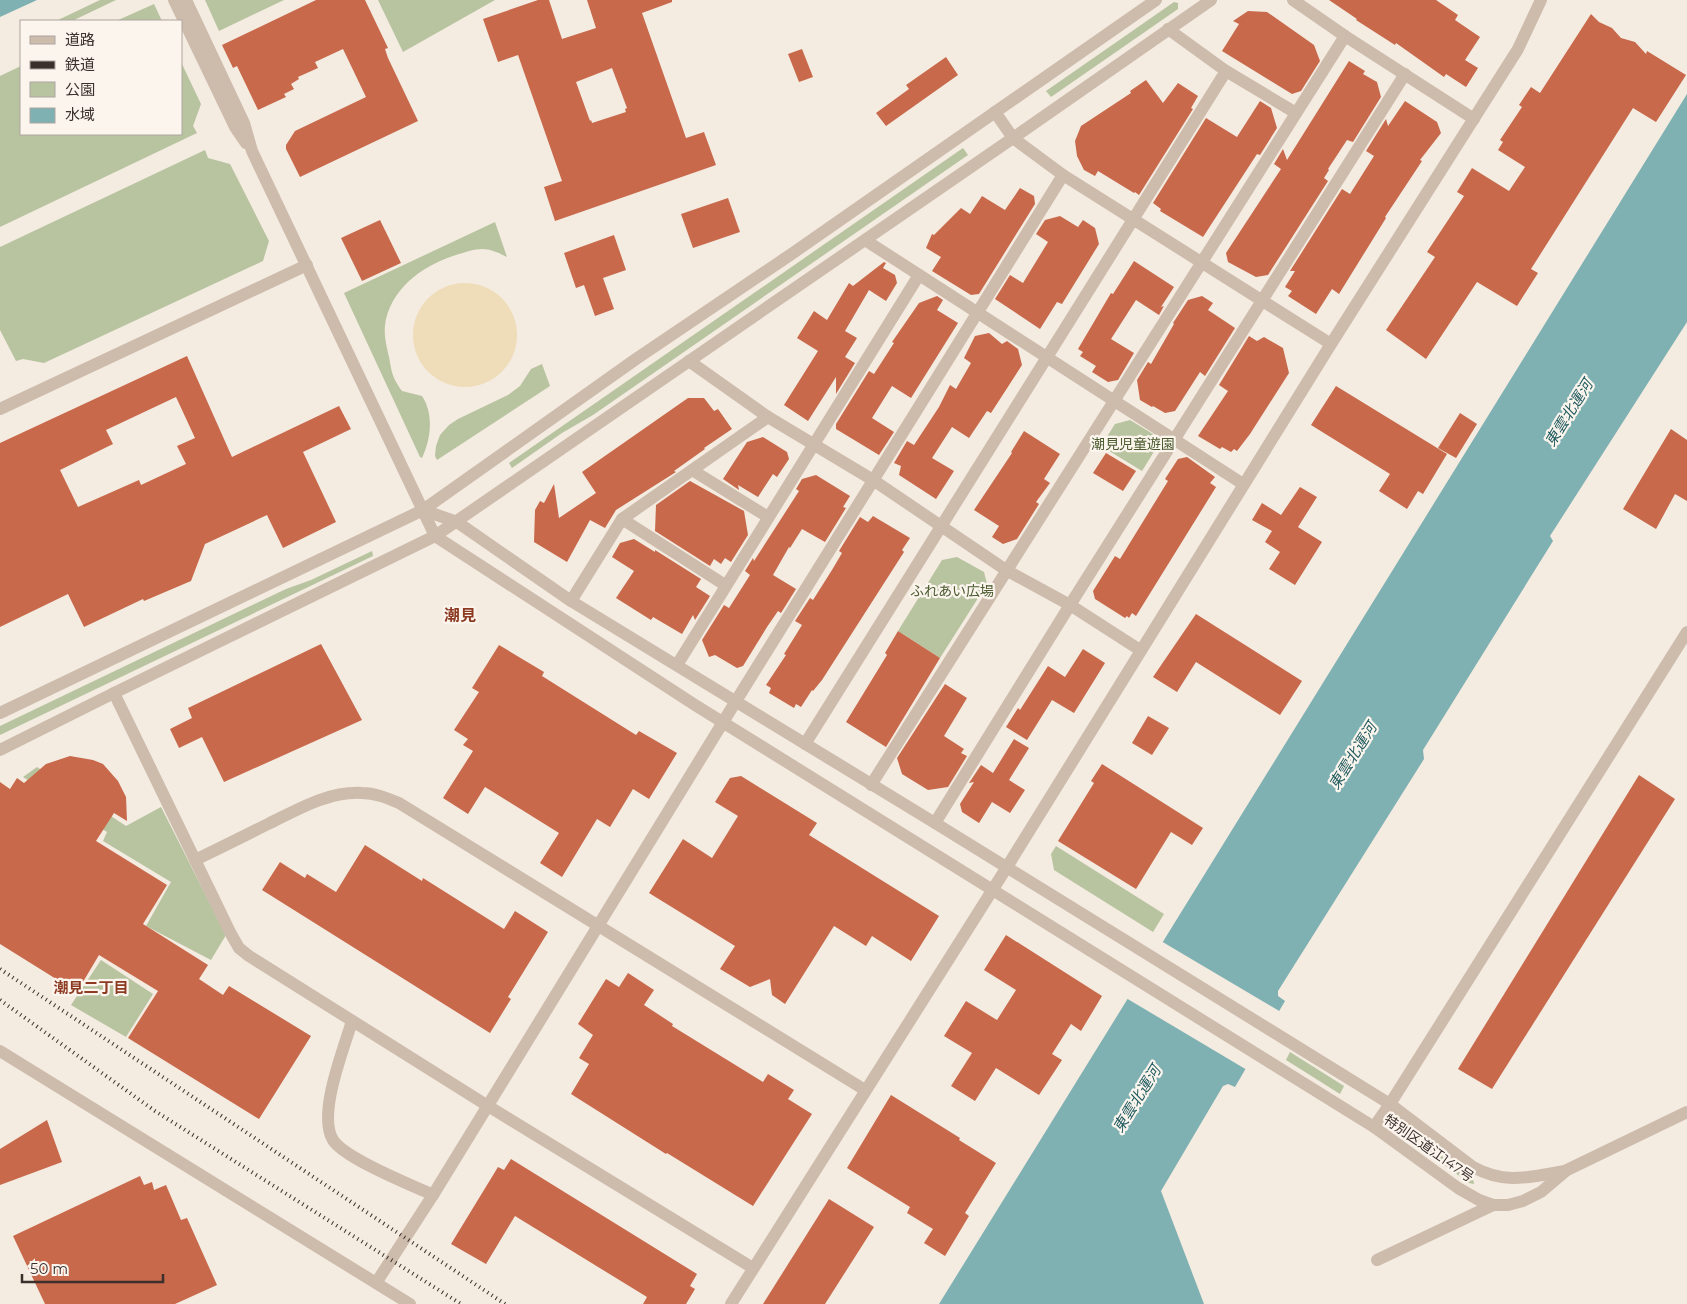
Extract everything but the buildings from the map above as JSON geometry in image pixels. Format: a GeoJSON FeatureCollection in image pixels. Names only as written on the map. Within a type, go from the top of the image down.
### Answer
{"type":"FeatureCollection","features":[{"type":"Feature","properties":{"kind":"street"},"geometry":{"type":"LineString","coordinates":[[174,0],[235,127],[252,151],[435,536]]}},
{"type":"Feature","properties":{"kind":"street"},"geometry":{"type":"LineString","coordinates":[[186,0],[244,123],[252,151]]}},
{"type":"Feature","properties":{"kind":"street"},"geometry":{"type":"LineString","coordinates":[[0,713],[423,510],[636,358],[793,253],[1156,0]]}},
{"type":"Feature","properties":{"kind":"street"},"geometry":{"type":"LineString","coordinates":[[0,750],[435,536],[1211,0]]}},
{"type":"Feature","properties":{"kind":"street"},"geometry":{"type":"LineString","coordinates":[[1293,0],[1345,36],[1474,119]]}},
{"type":"Feature","properties":{"kind":"street"},"geometry":{"type":"LineString","coordinates":[[731,1304],[864,1090],[1007,867],[1243,484],[1518,50],[1541,0]]}},
{"type":"Feature","properties":{"kind":"street"},"geometry":{"type":"LineString","coordinates":[[1168,29],[1226,71],[1296,113]]}},
{"type":"Feature","properties":{"kind":"street"},"geometry":{"type":"LineString","coordinates":[[871,785],[1345,36]]}},
{"type":"Feature","properties":{"kind":"street"},"geometry":{"type":"LineString","coordinates":[[805,744],[1226,71]]}},
{"type":"Feature","properties":{"kind":"street"},"geometry":{"type":"LineString","coordinates":[[935,823],[1070,605],[1405,74]]}},
{"type":"Feature","properties":{"kind":"street"},"geometry":{"type":"LineString","coordinates":[[995,112],[1013,138],[1063,175],[1331,344]]}},
{"type":"Feature","properties":{"kind":"street"},"geometry":{"type":"LineString","coordinates":[[376,1283],[433,1195],[736,701],[1063,175]]}},
{"type":"Feature","properties":{"kind":"street"},"geometry":{"type":"LineString","coordinates":[[865,240],[1243,484]]}},
{"type":"Feature","properties":{"kind":"street"},"geometry":{"type":"LineString","coordinates":[[0,409],[307,265]]}},
{"type":"Feature","properties":{"kind":"street"},"geometry":{"type":"LineString","coordinates":[[677,665],[919,275]]}},
{"type":"Feature","properties":{"kind":"street"},"geometry":{"type":"LineString","coordinates":[[689,362],[768,417],[873,480],[1006,570],[1070,605],[1140,650]]}},
{"type":"Feature","properties":{"kind":"street"},"geometry":{"type":"LineString","coordinates":[[571,601],[622,519],[768,417]]}},
{"type":"Feature","properties":{"kind":"street"},"geometry":{"type":"LineString","coordinates":[[692,470],[768,517]]}},
{"type":"Feature","properties":{"kind":"street","name":"特別区道江147号"},"geometry":{"type":"LineString","coordinates":[[423,510],[457,522],[571,601],[1007,867],[1390,1104],[1486,1175],[1513,1179],[1567,1170]]}},
{"type":"Feature","properties":{"kind":"street"},"geometry":{"type":"LineString","coordinates":[[622,519],[725,586]]}},
{"type":"Feature","properties":{"kind":"street","name":"特別区道江147号"},"geometry":{"type":"LineString","coordinates":[[435,536],[723,723],[1374,1127],[1458,1188],[1479,1200],[1493,1205],[1508,1205],[1523,1201],[1541,1192],[1567,1170],[1687,1112]]}},
{"type":"Feature","properties":{"kind":"street"},"geometry":{"type":"LineString","coordinates":[[1374,1127],[1687,632]]}},
{"type":"Feature","properties":{"kind":"street"},"geometry":{"type":"LineString","coordinates":[[114,693],[239,948],[256,962],[754,1268]]}},
{"type":"Feature","properties":{"kind":"street"},"geometry":{"type":"LineString","coordinates":[[196,860],[328,797],[363,792],[381,796],[399,803],[864,1090]]}},
{"type":"Feature","properties":{"kind":"street"},"geometry":{"type":"LineString","coordinates":[[352,1021],[329,1106],[329,1131],[333,1140],[339,1147],[371,1167],[433,1195]]}},
{"type":"Feature","properties":{"kind":"street"},"geometry":{"type":"LineString","coordinates":[[0,1051],[410,1304]]}},
{"type":"Feature","properties":{"kind":"street"},"geometry":{"type":"LineString","coordinates":[[1376,1260],[1493,1205]]}},
{"type":"Feature","properties":{"kind":"green space"},"geometry":{"type":"Polygon","coordinates":[[[100,0],[116,0],[74,20],[58,20],[100,0]]]}},
{"type":"Feature","properties":{"kind":"green space"},"geometry":{"type":"Polygon","coordinates":[[[205,0],[284,0],[219,31],[205,0]]]}},
{"type":"Feature","properties":{"kind":"green space"},"geometry":{"type":"Polygon","coordinates":[[[378,0],[495,0],[403,52],[378,0]]]}},
{"type":"Feature","properties":{"kind":"green space"},"geometry":{"type":"Polygon","coordinates":[[[1174,2],[1178,3],[1178,9],[1051,97],[1046,91],[1174,2]]]}},
{"type":"Feature","properties":{"kind":"green space"},"geometry":{"type":"Polygon","coordinates":[[[154,4],[162,20],[118,20],[154,4]]]}},
{"type":"Feature","properties":{"kind":"green space"},"geometry":{"type":"Polygon","coordinates":[[[182,64],[201,104],[193,126],[197,133],[0,227],[0,76],[20,66],[20,135],[182,135],[182,64]]]}},
{"type":"Feature","properties":{"kind":"green space"},"geometry":{"type":"Polygon","coordinates":[[[963,148],[968,155],[593,415],[562,433],[512,468],[509,463],[963,148]]]}},
{"type":"Feature","properties":{"kind":"green space"},"geometry":{"type":"Polygon","coordinates":[[[205,150],[208,158],[230,164],[269,241],[263,261],[44,363],[23,359],[16,361],[0,330],[0,247],[205,150]]]}},
{"type":"Feature","properties":{"kind":"green space"},"geometry":{"type":"Polygon","coordinates":[[[495,222],[507,257],[492,250],[479,249],[435,263],[404,286],[390,307],[386,319],[385,338],[394,378],[402,391],[422,396],[426,403],[430,427],[422,458],[344,293],[495,222]]]}},
{"type":"Feature","properties":{"kind":"green space"},"geometry":{"type":"Polygon","coordinates":[[[542,364],[550,386],[437,460],[435,456],[436,446],[440,435],[449,425],[508,395],[520,386],[531,369],[542,364]]]}},
{"type":"Feature","properties":{"kind":"green space","name":"潮見児童遊園"},"geometry":{"type":"Polygon","coordinates":[[[1130,420],[1153,434],[1155,450],[1142,471],[1101,446],[1115,424],[1130,420]]]}},
{"type":"Feature","properties":{"kind":"green space"},"geometry":{"type":"Polygon","coordinates":[[[372,551],[373,556],[0,735],[0,726],[286,589],[311,580],[372,551]]]}},
{"type":"Feature","properties":{"kind":"green space","name":"ふれあい広場"},"geometry":{"type":"Polygon","coordinates":[[[957,557],[984,572],[987,584],[940,658],[898,631],[942,560],[957,557]]]}},
{"type":"Feature","properties":{"kind":"green space"},"geometry":{"type":"Polygon","coordinates":[[[37,767],[126,826],[161,807],[226,935],[211,960],[146,926],[171,882],[103,841],[107,832],[23,777],[37,767]]]}},
{"type":"Feature","properties":{"kind":"green space"},"geometry":{"type":"Polygon","coordinates":[[[1056,846],[1164,914],[1153,932],[1054,870],[1051,854],[1056,846]]]}},
{"type":"Feature","properties":{"kind":"green space"},"geometry":{"type":"Polygon","coordinates":[[[101,960],[153,994],[126,1037],[71,1005],[101,960]]]}},
{"type":"Feature","properties":{"kind":"green space"},"geometry":{"type":"Polygon","coordinates":[[[1290,1052],[1344,1086],[1340,1094],[1286,1060],[1290,1052]]]}},
{"type":"Feature","properties":{"kind":"green space"},"geometry":{"type":"Polygon","coordinates":[[[1416,1137],[1473,1179],[1474,1184],[1469,1183],[1413,1142],[1411,1139],[1416,1137]]]}},
{"type":"Feature","properties":{"kind":"sand"},"geometry":{"type":"Polygon","coordinates":[[[465,283],[485,287],[502,298],[513,315],[517,335],[513,355],[502,372],[485,383],[465,387],[445,383],[428,372],[417,355],[413,335],[417,315],[428,298],[445,287],[465,283]]]}},
{"type":"Feature","properties":{"kind":"water"},"geometry":{"type":"Polygon","coordinates":[[[0,0],[37,0],[0,17],[0,0]]]}},
{"type":"Feature","properties":{"kind":"water","name":"東雲北運河"},"geometry":{"type":"Polygon","coordinates":[[[1687,94],[1687,322],[1550,536],[1553,541],[1423,750],[1424,759],[1278,991],[1278,996],[1285,1001],[1235,1087],[1228,1084],[1223,1086],[1161,1191],[1204,1304],[939,1304],[1687,94]]]}},
{"type":"Feature","properties":{"kind":"pier"},"geometry":{"type":"Polygon","coordinates":[[[1161,941],[1281,1012],[1247,1070],[1126,998],[1161,941]]]}},
{"type":"Feature","properties":{"kind":"railway"},"geometry":{"type":"LineString","coordinates":[[0,969],[505,1304]]}},
{"type":"Feature","properties":{"kind":"railway"},"geometry":{"type":"LineString","coordinates":[[0,1000],[155,1111],[461,1304]]}},
{"type":"Feature","properties":{"kind":"district","name":"潮見"},"geometry":{"type":"Point","coordinates":[460,615]}},
{"type":"Feature","properties":{"kind":"district","name":"潮見二丁目"},"geometry":{"type":"Point","coordinates":[91,988]}}]}
